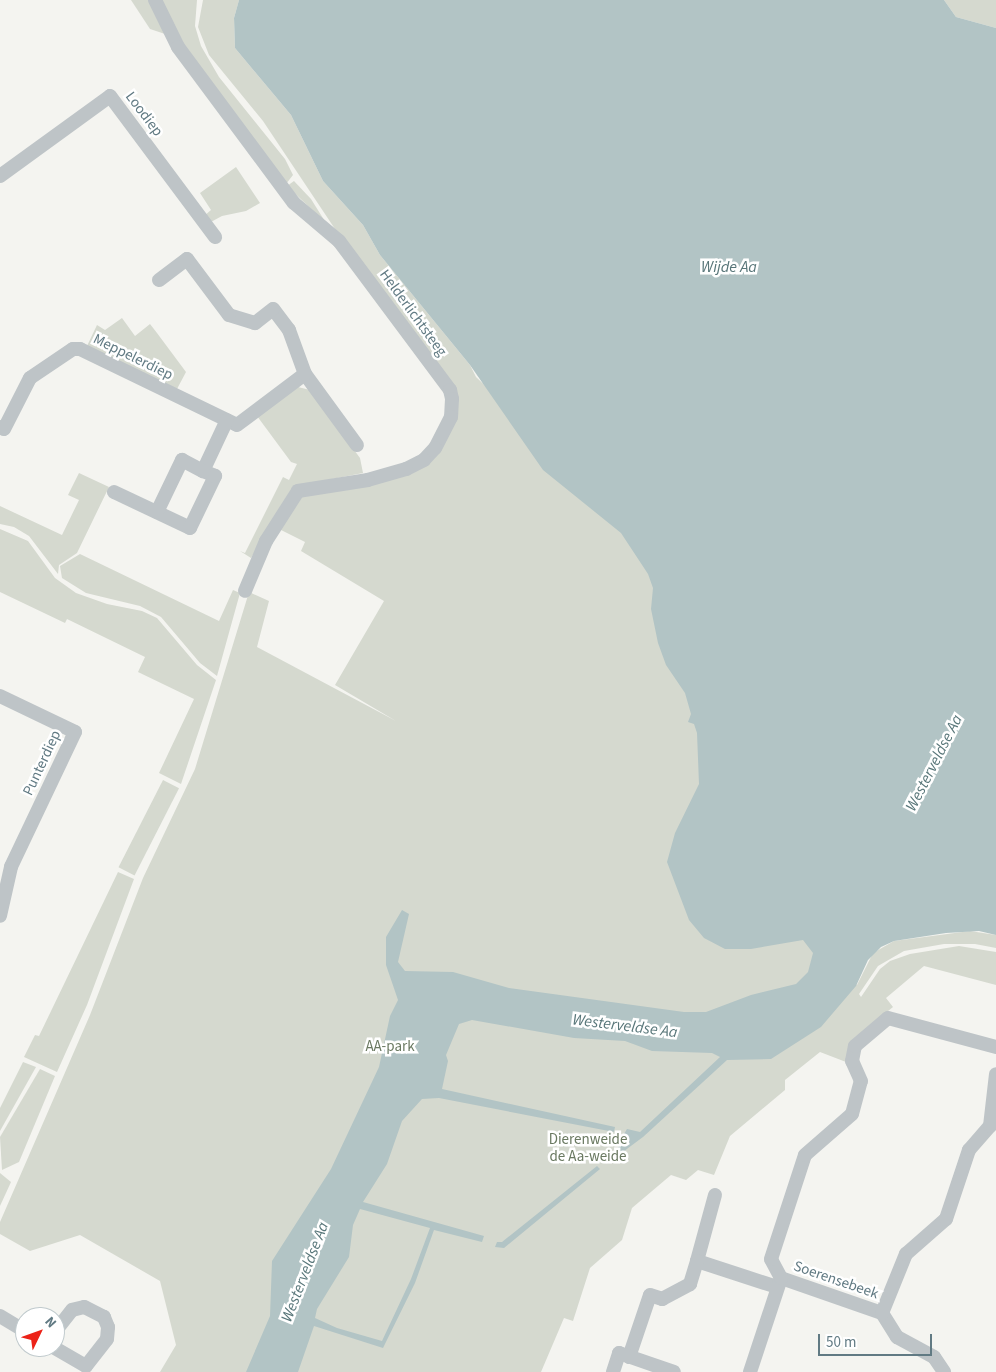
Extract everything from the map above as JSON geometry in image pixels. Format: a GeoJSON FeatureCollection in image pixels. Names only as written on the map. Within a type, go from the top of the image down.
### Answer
{"type":"FeatureCollection","features":[{"type":"Feature","properties":{"kind":"street","name":"Helderlichtsteeg"},"geometry":{"type":"LineString","coordinates":[[156,0],[178,47],[294,203],[344,248],[450,390],[452,399],[453,408],[446,429],[429,455],[419,462],[368,480],[308,487],[298,491],[266,541],[245,591]]}},
{"type":"Feature","properties":{"kind":"street","name":"Loodiep"},"geometry":{"type":"LineString","coordinates":[[0,176],[110,96],[215,237]]}},
{"type":"Feature","properties":{"kind":"street"},"geometry":{"type":"LineString","coordinates":[[159,280],[187,258],[229,315],[254,323],[273,309],[289,330],[305,374],[357,445]]}},
{"type":"Feature","properties":{"kind":"street","name":"Meppelerdiep"},"geometry":{"type":"LineString","coordinates":[[0,427],[4,429],[30,378],[73,349],[80,349],[227,420]]}},
{"type":"Feature","properties":{"kind":"street"},"geometry":{"type":"LineString","coordinates":[[204,470],[227,420],[236,425],[305,374]]}},
{"type":"Feature","properties":{"kind":"street"},"geometry":{"type":"LineString","coordinates":[[114,492],[190,528],[215,476],[182,460],[157,512]]}},
{"type":"Feature","properties":{"kind":"street","name":"Punterdiep"},"geometry":{"type":"LineString","coordinates":[[0,696],[75,732],[3,882],[0,916]]}},
{"type":"Feature","properties":{"kind":"street"},"geometry":{"type":"LineString","coordinates":[[750,1372],[779,1283],[771,1259],[805,1155],[852,1114],[861,1081],[852,1061],[855,1046],[888,1018],[996,1048]]}},
{"type":"Feature","properties":{"kind":"street"},"geometry":{"type":"LineString","coordinates":[[882,1313],[906,1254],[946,1219],[968,1150],[993,1127],[996,1074]]}},
{"type":"Feature","properties":{"kind":"street"},"geometry":{"type":"LineString","coordinates":[[629,1357],[650,1295],[662,1299],[690,1284],[714,1195]]}},
{"type":"Feature","properties":{"kind":"street","name":"Soerensebeek"},"geometry":{"type":"LineString","coordinates":[[697,1262],[779,1283],[882,1313],[897,1337],[934,1357],[944,1372]]}},
{"type":"Feature","properties":{"kind":"street"},"geometry":{"type":"LineString","coordinates":[[65,1319],[72,1310],[84,1307],[104,1317],[108,1327],[107,1339],[85,1369],[65,1355]]}},
{"type":"Feature","properties":{"kind":"street"},"geometry":{"type":"LineString","coordinates":[[0,1316],[15,1325]]}},
{"type":"Feature","properties":{"kind":"street"},"geometry":{"type":"LineString","coordinates":[[613,1372],[619,1353],[674,1372]]}},
{"type":"Feature","properties":{"kind":"green space"},"geometry":{"type":"Polygon","coordinates":[[[131,0],[150,0],[165,34],[150,29],[131,0]]]}},
{"type":"Feature","properties":{"kind":"green space"},"geometry":{"type":"Polygon","coordinates":[[[161,0],[197,0],[195,26],[201,46],[219,77],[285,159],[293,175],[286,184],[178,37],[161,0]]]}},
{"type":"Feature","properties":{"kind":"green space","name":"AA-park"},"geometry":{"type":"Polygon","coordinates":[[[203,0],[239,0],[234,18],[235,48],[291,115],[323,181],[363,225],[380,255],[470,365],[476,377],[649,541],[802,937],[857,985],[873,953],[894,941],[970,931],[996,935],[996,948],[975,944],[944,944],[904,951],[878,966],[859,994],[861,997],[880,969],[890,961],[910,954],[959,946],[996,952],[996,985],[924,966],[886,998],[893,1007],[849,1043],[846,1062],[820,1052],[785,1080],[785,1090],[730,1136],[714,1175],[698,1170],[686,1180],[671,1175],[632,1208],[622,1240],[590,1268],[573,1321],[564,1318],[541,1372],[160,1372],[176,1345],[160,1281],[80,1235],[30,1251],[0,1234],[0,1222],[90,1015],[143,878],[195,769],[249,592],[269,601],[257,647],[396,721],[335,685],[384,601],[301,551],[305,542],[277,528],[298,498],[415,471],[457,412],[263,121],[209,55],[198,27],[203,0]]]}},
{"type":"Feature","properties":{"kind":"green space"},"geometry":{"type":"Polygon","coordinates":[[[944,0],[996,0],[996,28],[956,17],[944,0]]]}},
{"type":"Feature","properties":{"kind":"green space"},"geometry":{"type":"Polygon","coordinates":[[[236,167],[260,203],[246,211],[222,216],[209,223],[204,216],[211,210],[200,193],[236,167]]]}},
{"type":"Feature","properties":{"kind":"green space"},"geometry":{"type":"Polygon","coordinates":[[[294,181],[311,199],[326,223],[287,186],[294,181]]]}},
{"type":"Feature","properties":{"kind":"green space"},"geometry":{"type":"Polygon","coordinates":[[[122,318],[135,336],[150,324],[157,333],[186,372],[177,389],[87,346],[97,325],[105,330],[122,318]]]}},
{"type":"Feature","properties":{"kind":"green space"},"geometry":{"type":"Polygon","coordinates":[[[298,387],[310,390],[360,458],[363,473],[296,486],[251,558],[240,551],[245,553],[283,477],[289,480],[297,464],[291,462],[257,416],[298,387]]]}},
{"type":"Feature","properties":{"kind":"green space"},"geometry":{"type":"Polygon","coordinates":[[[79,473],[109,487],[77,553],[59,565],[58,574],[29,536],[14,527],[0,524],[0,506],[62,535],[79,500],[68,495],[79,473]]]}},
{"type":"Feature","properties":{"kind":"green space"},"geometry":{"type":"Polygon","coordinates":[[[0,529],[28,541],[55,578],[76,593],[107,604],[142,611],[157,618],[197,665],[216,680],[181,784],[159,773],[194,699],[138,672],[145,657],[67,619],[65,623],[0,592],[0,529]]]}},
{"type":"Feature","properties":{"kind":"green space"},"geometry":{"type":"Polygon","coordinates":[[[80,554],[219,621],[233,590],[240,593],[217,676],[200,663],[161,617],[140,606],[86,593],[62,578],[60,566],[80,554]]]}},
{"type":"Feature","properties":{"kind":"green space"},"geometry":{"type":"Polygon","coordinates":[[[163,780],[179,788],[135,875],[119,867],[163,780]]]}},
{"type":"Feature","properties":{"kind":"green space"},"geometry":{"type":"Polygon","coordinates":[[[118,872],[134,879],[87,1005],[57,1072],[24,1057],[35,1035],[39,1036],[118,872]]]}},
{"type":"Feature","properties":{"kind":"green space"},"geometry":{"type":"Polygon","coordinates":[[[23,1062],[36,1067],[0,1131],[0,1108],[23,1062]]]}},
{"type":"Feature","properties":{"kind":"green space"},"geometry":{"type":"Polygon","coordinates":[[[40,1069],[55,1076],[19,1162],[2,1170],[0,1137],[40,1069]]]}},
{"type":"Feature","properties":{"kind":"green space"},"geometry":{"type":"Polygon","coordinates":[[[0,1173],[11,1182],[0,1206],[0,1173]]]}},
{"type":"Feature","properties":{"kind":"water","name":"Wijde Aa"},"geometry":{"type":"Polygon","coordinates":[[[239,0],[944,0],[956,17],[996,28],[996,935],[979,931],[946,933],[894,941],[881,947],[868,960],[856,986],[821,1027],[771,1059],[727,1060],[643,1137],[608,1163],[605,1159],[629,1138],[624,1134],[627,1129],[640,1132],[720,1057],[712,1053],[652,1051],[625,1041],[574,1038],[472,1020],[459,1024],[446,1055],[448,1061],[442,1089],[615,1127],[614,1132],[439,1098],[422,1099],[402,1121],[387,1164],[363,1202],[484,1236],[482,1242],[434,1230],[415,1283],[383,1348],[314,1326],[298,1372],[246,1372],[270,1316],[272,1261],[331,1169],[379,1067],[390,1016],[398,1000],[386,965],[386,937],[402,910],[409,914],[398,962],[405,971],[453,972],[509,988],[684,1012],[706,1012],[751,995],[796,984],[808,972],[813,953],[803,940],[751,949],[725,949],[704,938],[689,920],[667,862],[675,833],[699,784],[697,733],[694,724],[688,722],[691,714],[685,693],[666,665],[658,643],[651,609],[653,588],[648,574],[621,533],[543,470],[470,365],[380,255],[363,225],[323,181],[291,115],[235,48],[234,18],[239,0]],[[360,1209],[353,1225],[349,1257],[317,1309],[315,1318],[337,1328],[382,1341],[411,1279],[430,1228],[360,1209]]]}},
{"type":"Feature","properties":{"kind":"water"},"geometry":{"type":"Polygon","coordinates":[[[597,1166],[600,1169],[504,1248],[495,1247],[497,1242],[502,1242],[597,1166]]]}},
{"type":"Feature","properties":{"kind":"water label","name":"Westerveldse Aa"},"geometry":{"type":"Point","coordinates":[934,763]}},
{"type":"Feature","properties":{"kind":"water label","name":"Westerveldse Aa"},"geometry":{"type":"Point","coordinates":[625,1026]}},
{"type":"Feature","properties":{"kind":"water label","name":"Westerveldse Aa"},"geometry":{"type":"Point","coordinates":[305,1272]}},
{"type":"Feature","properties":{"kind":"park label","name":"Dierenweide de Aa-weide"},"geometry":{"type":"Point","coordinates":[588,1148]}}]}
